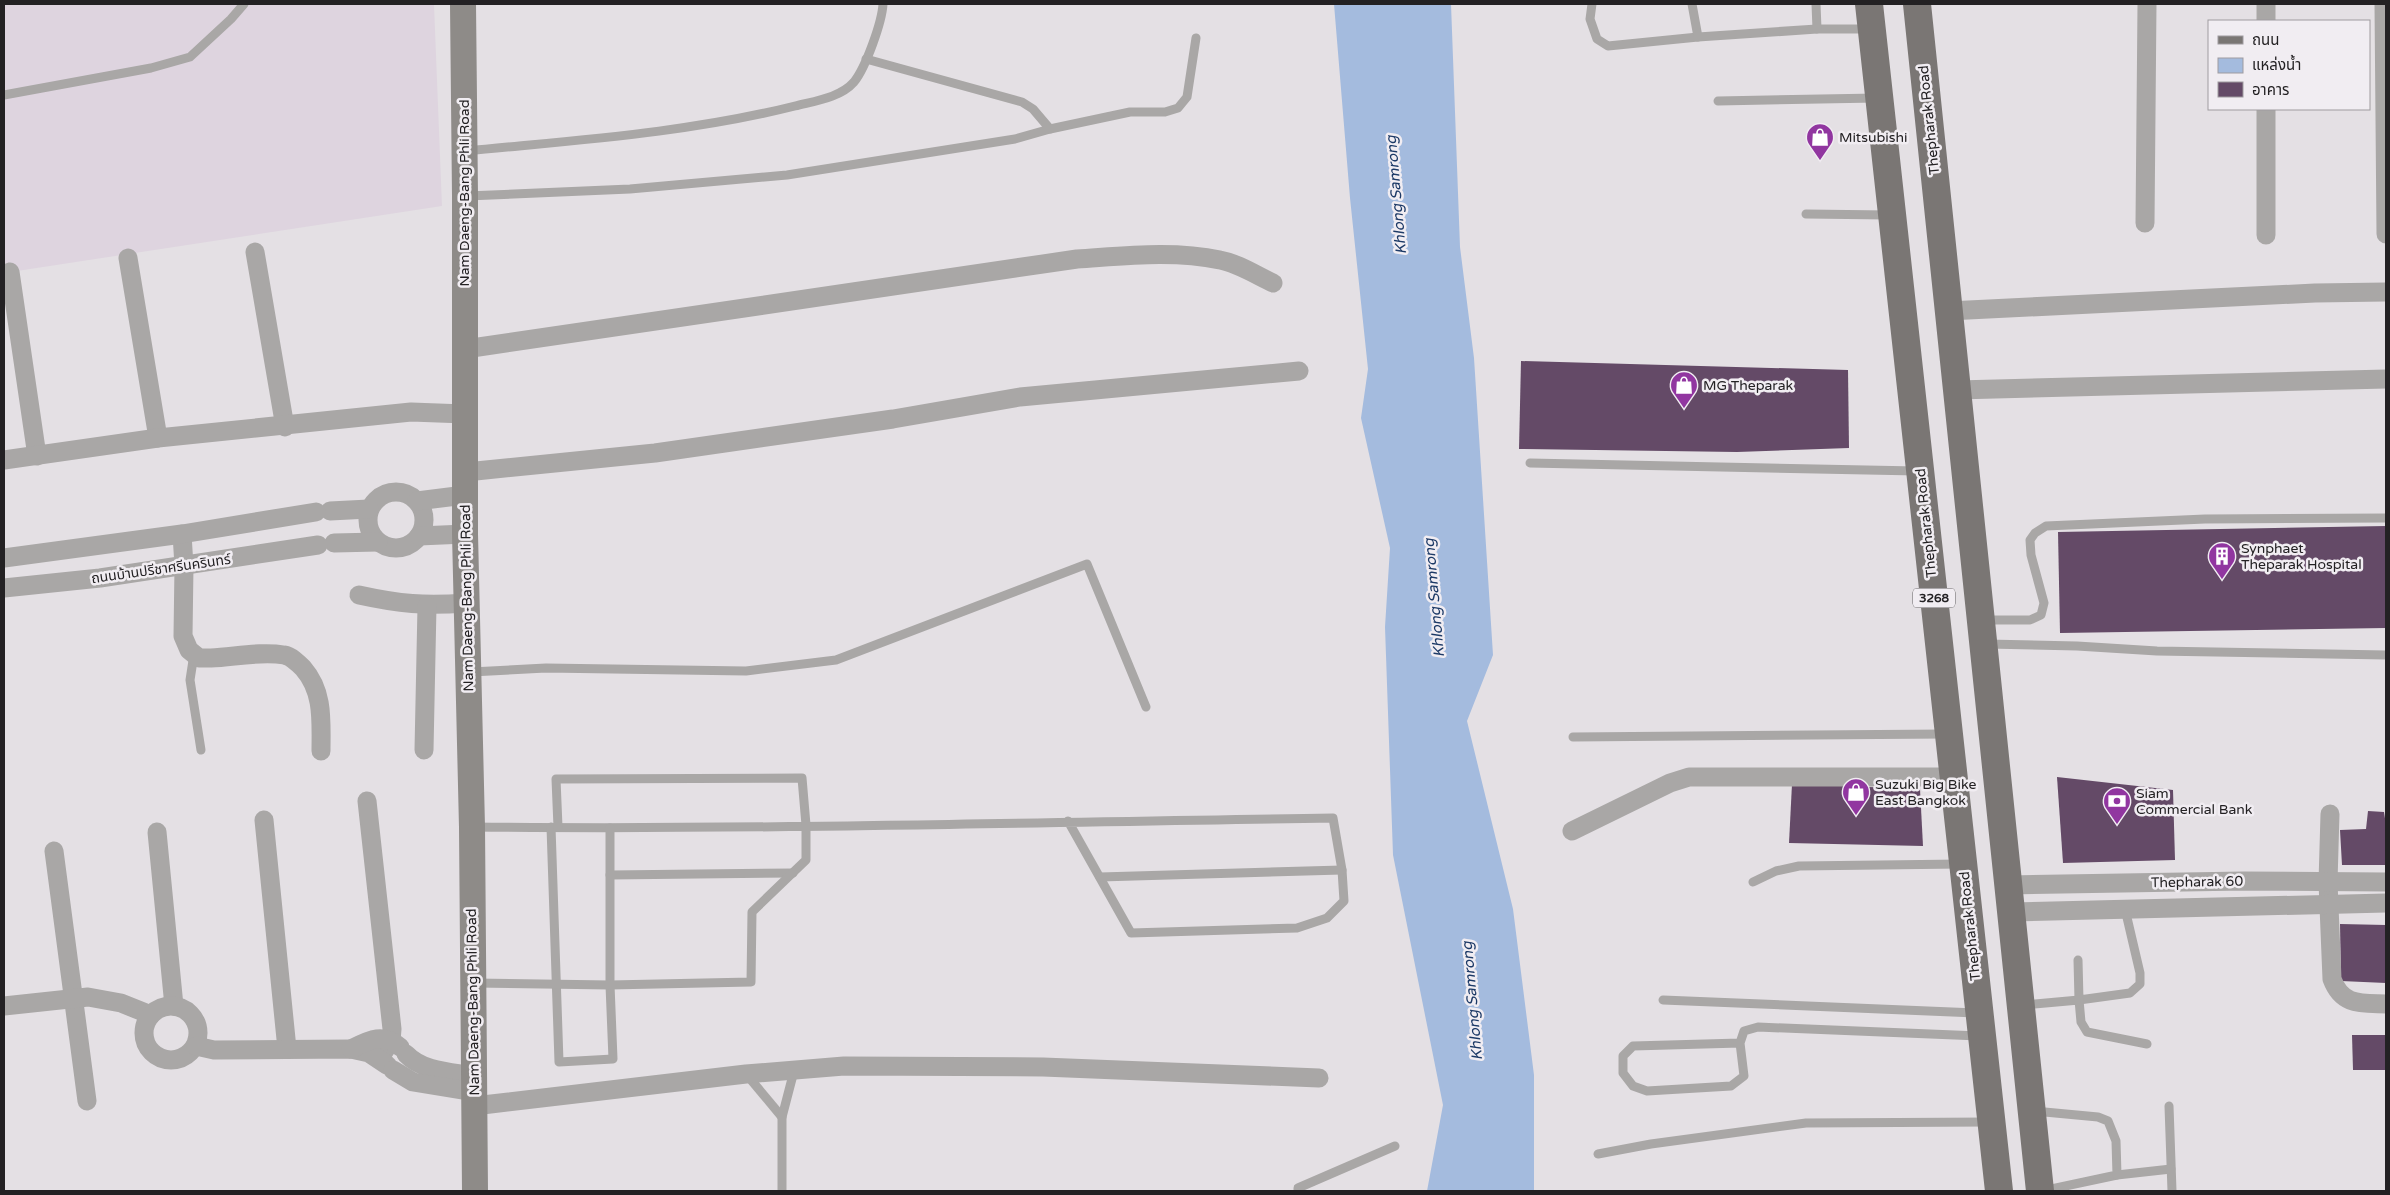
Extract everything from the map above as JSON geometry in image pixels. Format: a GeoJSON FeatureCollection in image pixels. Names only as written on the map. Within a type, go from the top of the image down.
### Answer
{"type":"FeatureCollection","features":[{"type":"Feature","properties":{"kind":"main road","name":"Nam Daeng-Bang Phli Road"},"geometry":{"type":"LineString","coordinates":[[463,4],[465,534],[472,826],[475,1191]]}},
{"type":"Feature","properties":{"kind":"main road","name":"Thepharak Road"},"geometry":{"type":"LineString","coordinates":[[1917,4],[2040,1191]]}},
{"type":"Feature","properties":{"kind":"main road","name":"Thepharak Road"},"geometry":{"type":"LineString","coordinates":[[1870,16],[1999,1191]]}},
{"type":"Feature","properties":{"kind":"street"},"geometry":{"type":"LineString","coordinates":[[2145,224],[2147,4]]}},
{"type":"Feature","properties":{"kind":"street"},"geometry":{"type":"LineString","coordinates":[[2266,4],[2266,20]]}},
{"type":"Feature","properties":{"kind":"street"},"geometry":{"type":"LineString","coordinates":[[2384,4],[2386,234]]}},
{"type":"Feature","properties":{"kind":"street"},"geometry":{"type":"LineString","coordinates":[[2266,110],[2266,235]]}},
{"type":"Feature","properties":{"kind":"street"},"geometry":{"type":"LineString","coordinates":[[255,252],[284,427]]}},
{"type":"Feature","properties":{"kind":"street"},"geometry":{"type":"LineString","coordinates":[[465,349],[1077,259],[1127,255],[1179,255],[1221,260],[1273,283]]}},
{"type":"Feature","properties":{"kind":"street"},"geometry":{"type":"LineString","coordinates":[[128,258],[158,438]]}},
{"type":"Feature","properties":{"kind":"street"},"geometry":{"type":"LineString","coordinates":[[10,272],[37,456]]}},
{"type":"Feature","properties":{"kind":"street"},"geometry":{"type":"LineString","coordinates":[[1948,310],[2315,293],[2386,292]]}},
{"type":"Feature","properties":{"kind":"street"},"geometry":{"type":"LineString","coordinates":[[417,501],[466,484],[654,453],[893,419],[1020,397],[1299,371]]}},
{"type":"Feature","properties":{"kind":"street"},"geometry":{"type":"LineString","coordinates":[[1958,390],[2386,379]]}},
{"type":"Feature","properties":{"kind":"street"},"geometry":{"type":"LineString","coordinates":[[4,460],[158,438],[284,427],[411,412],[465,414]]}},
{"type":"Feature","properties":{"kind":"street"},"geometry":{"type":"LineString","coordinates":[[392,492],[410,495],[417,501],[424,514],[424,522],[419,536],[405,547],[395,548],[378,542],[368,526],[369,509],[376,500],[392,492]]}},
{"type":"Feature","properties":{"kind":"street"},"geometry":{"type":"LineString","coordinates":[[4,558],[182,534],[323,511],[369,509]]}},
{"type":"Feature","properties":{"kind":"street"},"geometry":{"type":"LineString","coordinates":[[182,534],[184,566],[183,636],[189,650],[199,658],[286,655],[299,663],[309,675],[317,692],[320,710],[321,751]]}},
{"type":"Feature","properties":{"kind":"street"},"geometry":{"type":"LineString","coordinates":[[419,536],[465,534]]}},
{"type":"Feature","properties":{"kind":"street","name":"ถนนบ้านปรีชาศรีนครินทร์"},"geometry":{"type":"LineString","coordinates":[[4,588],[184,566],[326,544],[378,542]]}},
{"type":"Feature","properties":{"kind":"street"},"geometry":{"type":"LineString","coordinates":[[359,595],[402,604],[427,606],[466,604]]}},
{"type":"Feature","properties":{"kind":"street"},"geometry":{"type":"LineString","coordinates":[[424,750],[427,606]]}},
{"type":"Feature","properties":{"kind":"street"},"geometry":{"type":"LineString","coordinates":[[1572,830],[1670,783],[1689,777],[1954,777]]}},
{"type":"Feature","properties":{"kind":"street"},"geometry":{"type":"LineString","coordinates":[[367,801],[392,1030],[399,1048]]}},
{"type":"Feature","properties":{"kind":"street"},"geometry":{"type":"LineString","coordinates":[[2330,814],[2328,882],[2332,979],[2337,993],[2347,1000],[2386,1004]]}},
{"type":"Feature","properties":{"kind":"street"},"geometry":{"type":"LineString","coordinates":[[264,820],[286,1050]]}},
{"type":"Feature","properties":{"kind":"street"},"geometry":{"type":"LineString","coordinates":[[157,832],[174,1006]]}},
{"type":"Feature","properties":{"kind":"street"},"geometry":{"type":"LineString","coordinates":[[54,852],[87,1101]]}},
{"type":"Feature","properties":{"kind":"street"},"geometry":{"type":"LineString","coordinates":[[2244,881],[2244,907]]}},
{"type":"Feature","properties":{"kind":"street","name":"Thepharak 60"},"geometry":{"type":"LineString","coordinates":[[2008,885],[2244,881],[2386,882]]}},
{"type":"Feature","properties":{"kind":"street","name":"Thepharak 60"},"geometry":{"type":"LineString","coordinates":[[2011,912],[2386,903]]}},
{"type":"Feature","properties":{"kind":"street"},"geometry":{"type":"LineString","coordinates":[[4,1006],[88,997],[109,1000],[151,1015]]}},
{"type":"Feature","properties":{"kind":"street"},"geometry":{"type":"LineString","coordinates":[[174,1006],[187,1011],[195,1021],[198,1034],[196,1046],[187,1056],[174,1060],[162,1059],[151,1052],[145,1040],[145,1027],[151,1015],[162,1008],[174,1006]]}},
{"type":"Feature","properties":{"kind":"street"},"geometry":{"type":"LineString","coordinates":[[352,1049],[369,1040],[379,1038],[399,1048],[413,1062],[474,1091]]}},
{"type":"Feature","properties":{"kind":"street"},"geometry":{"type":"LineString","coordinates":[[196,1046],[214,1050],[352,1049],[369,1053],[414,1082],[474,1091],[794,1071],[844,1066],[1043,1067],[1319,1078]]}},
{"type":"Feature","properties":{"kind":"street"},"geometry":{"type":"LineString","coordinates":[[386,1065],[399,1048]]}},
{"type":"Feature","properties":{"kind":"lane"},"geometry":{"type":"LineString","coordinates":[[4,95],[151,68],[190,58],[244,4]]}},
{"type":"Feature","properties":{"kind":"lane"},"geometry":{"type":"LineString","coordinates":[[464,152],[662,131],[752,116],[833,96],[853,82],[866,59],[883,4]]}},
{"type":"Feature","properties":{"kind":"lane"},"geometry":{"type":"LineString","coordinates":[[1592,4],[1590,18],[1597,39],[1608,46],[1698,37],[1818,29],[1870,16]]}},
{"type":"Feature","properties":{"kind":"lane"},"geometry":{"type":"LineString","coordinates":[[1692,4],[1698,37]]}},
{"type":"Feature","properties":{"kind":"lane"},"geometry":{"type":"LineString","coordinates":[[1816,4],[1818,29]]}},
{"type":"Feature","properties":{"kind":"lane"},"geometry":{"type":"LineString","coordinates":[[465,196],[630,189],[787,175],[1015,139],[1050,129],[1130,112],[1165,112],[1178,108],[1187,97],[1196,38]]}},
{"type":"Feature","properties":{"kind":"lane"},"geometry":{"type":"LineString","coordinates":[[866,59],[1022,102],[1034,109],[1050,129]]}},
{"type":"Feature","properties":{"kind":"lane"},"geometry":{"type":"LineString","coordinates":[[1718,101],[1879,98]]}},
{"type":"Feature","properties":{"kind":"lane"},"geometry":{"type":"LineString","coordinates":[[1806,214],[1892,215]]}},
{"type":"Feature","properties":{"kind":"lane"},"geometry":{"type":"LineString","coordinates":[[1530,464],[1920,471]]}},
{"type":"Feature","properties":{"kind":"lane"},"geometry":{"type":"LineString","coordinates":[[1982,632],[2030,620],[2041,615],[2044,603],[2031,554],[2030,540],[2035,533],[2046,526],[2205,519],[2386,518]]}},
{"type":"Feature","properties":{"kind":"lane"},"geometry":{"type":"LineString","coordinates":[[468,672],[546,668],[746,672],[836,660],[1086,564],[1146,707]]}},
{"type":"Feature","properties":{"kind":"lane"},"geometry":{"type":"LineString","coordinates":[[1982,632],[2077,646],[2157,651],[2386,655]]}},
{"type":"Feature","properties":{"kind":"lane"},"geometry":{"type":"LineString","coordinates":[[194,654],[190,680],[200,750]]}},
{"type":"Feature","properties":{"kind":"lane"},"geometry":{"type":"LineString","coordinates":[[1574,736],[1949,734]]}},
{"type":"Feature","properties":{"kind":"lane"},"geometry":{"type":"LineString","coordinates":[[473,983],[556,984],[610,985],[750,982],[752,912],[806,860],[806,825],[802,778],[556,779],[554,827],[556,984],[559,1062],[613,1059],[610,985],[610,828]]}},
{"type":"Feature","properties":{"kind":"lane"},"geometry":{"type":"LineString","coordinates":[[472,826],[610,828],[1068,821],[1333,818],[1342,870],[1344,901],[1327,918],[1297,928],[1131,932],[1068,821]]}},
{"type":"Feature","properties":{"kind":"lane"},"geometry":{"type":"LineString","coordinates":[[1753,882],[1776,871],[1799,866],[1964,864]]}},
{"type":"Feature","properties":{"kind":"lane"},"geometry":{"type":"LineString","coordinates":[[1100,877],[1342,870]]}},
{"type":"Feature","properties":{"kind":"lane"},"geometry":{"type":"LineString","coordinates":[[610,875],[792,873]]}},
{"type":"Feature","properties":{"kind":"lane"},"geometry":{"type":"LineString","coordinates":[[2021,1006],[2130,993],[2140,984],[2140,972],[2125,909]]}},
{"type":"Feature","properties":{"kind":"lane"},"geometry":{"type":"LineString","coordinates":[[2078,960],[2081,1022],[2086,1032],[2146,1044]]}},
{"type":"Feature","properties":{"kind":"lane"},"geometry":{"type":"LineString","coordinates":[[1663,1000],[1981,1025]]}},
{"type":"Feature","properties":{"kind":"lane"},"geometry":{"type":"LineString","coordinates":[[1740,1043],[1633,1046],[1623,1056],[1623,1073],[1633,1086],[1647,1091],[1731,1086],[1744,1076],[1740,1043],[1744,1031],[1758,1027],[1981,1025]]}},
{"type":"Feature","properties":{"kind":"lane"},"geometry":{"type":"LineString","coordinates":[[782,1191],[782,1117],[794,1071]]}},
{"type":"Feature","properties":{"kind":"lane"},"geometry":{"type":"LineString","coordinates":[[746,1074],[782,1117]]}},
{"type":"Feature","properties":{"kind":"lane"},"geometry":{"type":"LineString","coordinates":[[2169,1106],[2172,1191]]}},
{"type":"Feature","properties":{"kind":"lane"},"geometry":{"type":"LineString","coordinates":[[2031,1111],[2098,1117],[2108,1121],[2116,1141],[2117,1175]]}},
{"type":"Feature","properties":{"kind":"lane"},"geometry":{"type":"LineString","coordinates":[[1598,1154],[1651,1144],[1806,1123],[1992,1122]]}},
{"type":"Feature","properties":{"kind":"lane"},"geometry":{"type":"LineString","coordinates":[[1298,1191],[1298,1188],[1395,1146]]}},
{"type":"Feature","properties":{"kind":"lane"},"geometry":{"type":"LineString","coordinates":[[2040,1191],[2117,1175],[2171,1169]]}},
{"type":"Feature","properties":{"kind":"shaded area"},"geometry":{"type":"Polygon","coordinates":[[[4,4],[434,4],[442,206],[4,273],[4,4]]]}},
{"type":"Feature","properties":{"kind":"water","name":"Khlong Samrong"},"geometry":{"type":"Polygon","coordinates":[[[1334,4],[1451,4],[1460,247],[1474,358],[1493,655],[1467,721],[1513,909],[1534,1075],[1534,1191],[1427,1191],[1443,1105],[1393,855],[1385,627],[1390,548],[1361,418],[1368,369],[1350,198],[1334,4]]]}},
{"type":"Feature","properties":{"kind":"building","name":"MG Theparak"},"geometry":{"type":"Polygon","coordinates":[[[1521,361],[1848,370],[1849,448],[1737,452],[1519,449],[1521,361]]]}},
{"type":"Feature","properties":{"kind":"building","name":"Synphaet Theparak Hospital"},"geometry":{"type":"Polygon","coordinates":[[[2386,526],[2386,628],[2060,633],[2058,532],[2386,526]]]}},
{"type":"Feature","properties":{"kind":"building","name":"Siam Commercial Bank"},"geometry":{"type":"Polygon","coordinates":[[[2057,777],[2173,790],[2175,860],[2063,863],[2057,777]]]}},
{"type":"Feature","properties":{"kind":"building","name":"Suzuki Big Bike East Bangkok"},"geometry":{"type":"Polygon","coordinates":[[[1792,784],[1920,789],[1923,846],[1789,843],[1792,784]]]}},
{"type":"Feature","properties":{"kind":"building"},"geometry":{"type":"Polygon","coordinates":[[[2368,811],[2384,812],[2386,825],[2386,865],[2342,865],[2340,830],[2366,829],[2368,811]]]}},
{"type":"Feature","properties":{"kind":"building"},"geometry":{"type":"Polygon","coordinates":[[[2340,924],[2386,925],[2386,983],[2341,981],[2340,924]]]}},
{"type":"Feature","properties":{"kind":"building"},"geometry":{"type":"Polygon","coordinates":[[[2352,1035],[2386,1035],[2386,1070],[2353,1070],[2352,1035]]]}},
{"type":"Feature","properties":{"kind":"place","name":"Mitsubishi"},"geometry":{"type":"Point","coordinates":[1820,161]}},
{"type":"Feature","properties":{"kind":"place","name":"MG Theparak"},"geometry":{"type":"Point","coordinates":[1684,409]}},
{"type":"Feature","properties":{"kind":"place","name":"Synphaet Theparak Hospital"},"geometry":{"type":"Point","coordinates":[2222,580]}},
{"type":"Feature","properties":{"kind":"place","name":"Suzuki Big Bike East Bangkok"},"geometry":{"type":"Point","coordinates":[1856,816]}},
{"type":"Feature","properties":{"kind":"place","name":"Siam Commercial Bank"},"geometry":{"type":"Point","coordinates":[2117,825]}}]}
